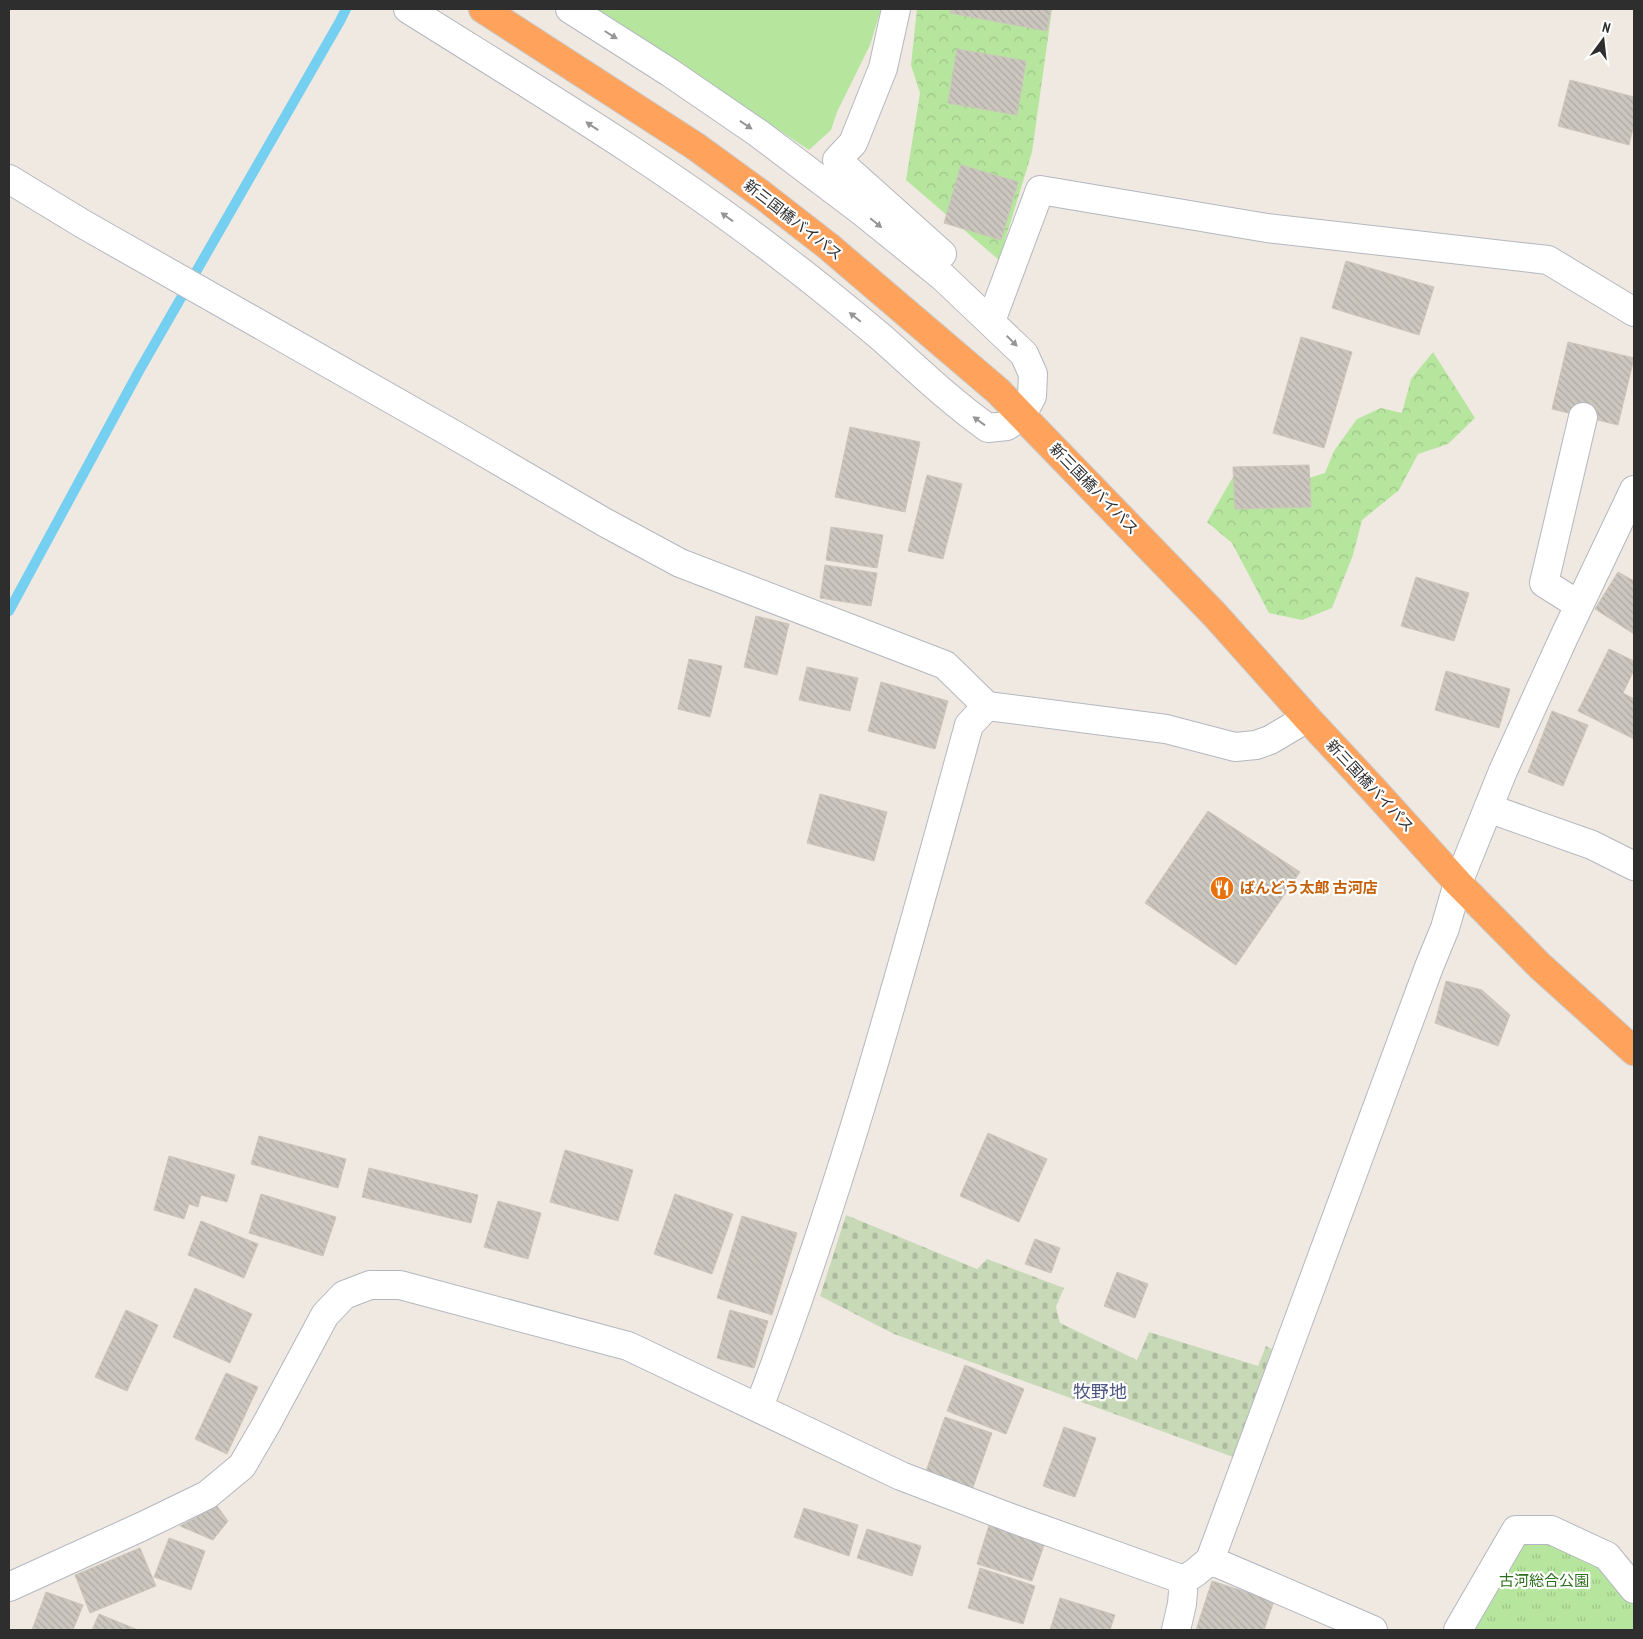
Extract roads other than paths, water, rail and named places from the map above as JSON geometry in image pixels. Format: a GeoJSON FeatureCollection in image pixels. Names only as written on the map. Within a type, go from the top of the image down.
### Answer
{"type":"FeatureCollection","features":[{"type":"Feature","properties":{"kind":"highway","name":"新三国橋バイパス"},"geometry":{"type":"LineString","coordinates":[[483,9],[672,131],[761,194],[828,246],[998,390],[1216,615],[1458,883],[1540,966],[1634,1051]]}},
{"type":"Feature","properties":{"kind":"street"},"geometry":{"type":"LineString","coordinates":[[408,9],[702,198],[788,262],[880,336],[964,411],[988,428],[1007,426],[1022,415],[1032,396],[1033,374],[1024,354],[994,312],[837,160],[853,143],[870,101],[882,68],[896,9]]}},
{"type":"Feature","properties":{"kind":"street"},"geometry":{"type":"LineString","coordinates":[[570,9],[669,72],[758,133],[864,213],[943,277],[994,312]]}},
{"type":"Feature","properties":{"kind":"street"},"geometry":{"type":"LineString","coordinates":[[9,179],[188,284],[452,433],[604,522],[680,563],[946,665],[987,706],[1166,729],[1235,747],[1256,745],[1270,740],[1307,718]]}},
{"type":"Feature","properties":{"kind":"street"},"geometry":{"type":"LineString","coordinates":[[994,312],[1040,190],[1267,228],[1548,260],[1634,312]]}},
{"type":"Feature","properties":{"kind":"street"},"geometry":{"type":"LineString","coordinates":[[1579,605],[1544,583],[1583,417]]}},
{"type":"Feature","properties":{"kind":"street"},"geometry":{"type":"LineString","coordinates":[[1184,1580],[1210,1560],[1445,928],[1458,883],[1488,808],[1579,605],[1634,490]]}},
{"type":"Feature","properties":{"kind":"street"},"geometry":{"type":"LineString","coordinates":[[759,1407],[780,1354],[848,1150],[905,957],[969,725],[987,706]]}},
{"type":"Feature","properties":{"kind":"street"},"geometry":{"type":"LineString","coordinates":[[1488,808],[1592,846],[1634,866]]}},
{"type":"Feature","properties":{"kind":"street"},"geometry":{"type":"LineString","coordinates":[[9,1586],[208,1495],[242,1466],[325,1315],[344,1295],[370,1285],[400,1286],[628,1346],[901,1476],[1184,1580]]}},
{"type":"Feature","properties":{"kind":"street"},"geometry":{"type":"LineString","coordinates":[[1458,1630],[1516,1530],[1551,1530],[1607,1556],[1634,1589]]}},
{"type":"Feature","properties":{"kind":"street"},"geometry":{"type":"LineString","coordinates":[[1210,1560],[1373,1630]]}},
{"type":"Feature","properties":{"kind":"street"},"geometry":{"type":"LineString","coordinates":[[1176,1630],[1182,1604],[1184,1580]]}},
{"type":"Feature","properties":{"kind":"waterway"},"geometry":{"type":"LineString","coordinates":[[9,611],[139,371],[346,9]]}},
{"type":"Feature","properties":{"kind":"place","name":"ばんどう太郎 古河店"},"geometry":{"type":"Point","coordinates":[1222,888]}},
{"type":"Feature","properties":{"kind":"district","name":"牧野地"},"geometry":{"type":"Point","coordinates":[1100,1392]}},
{"type":"Feature","properties":{"kind":"park label","name":"古河総合公園"},"geometry":{"type":"Point","coordinates":[1544,1581]}}]}
